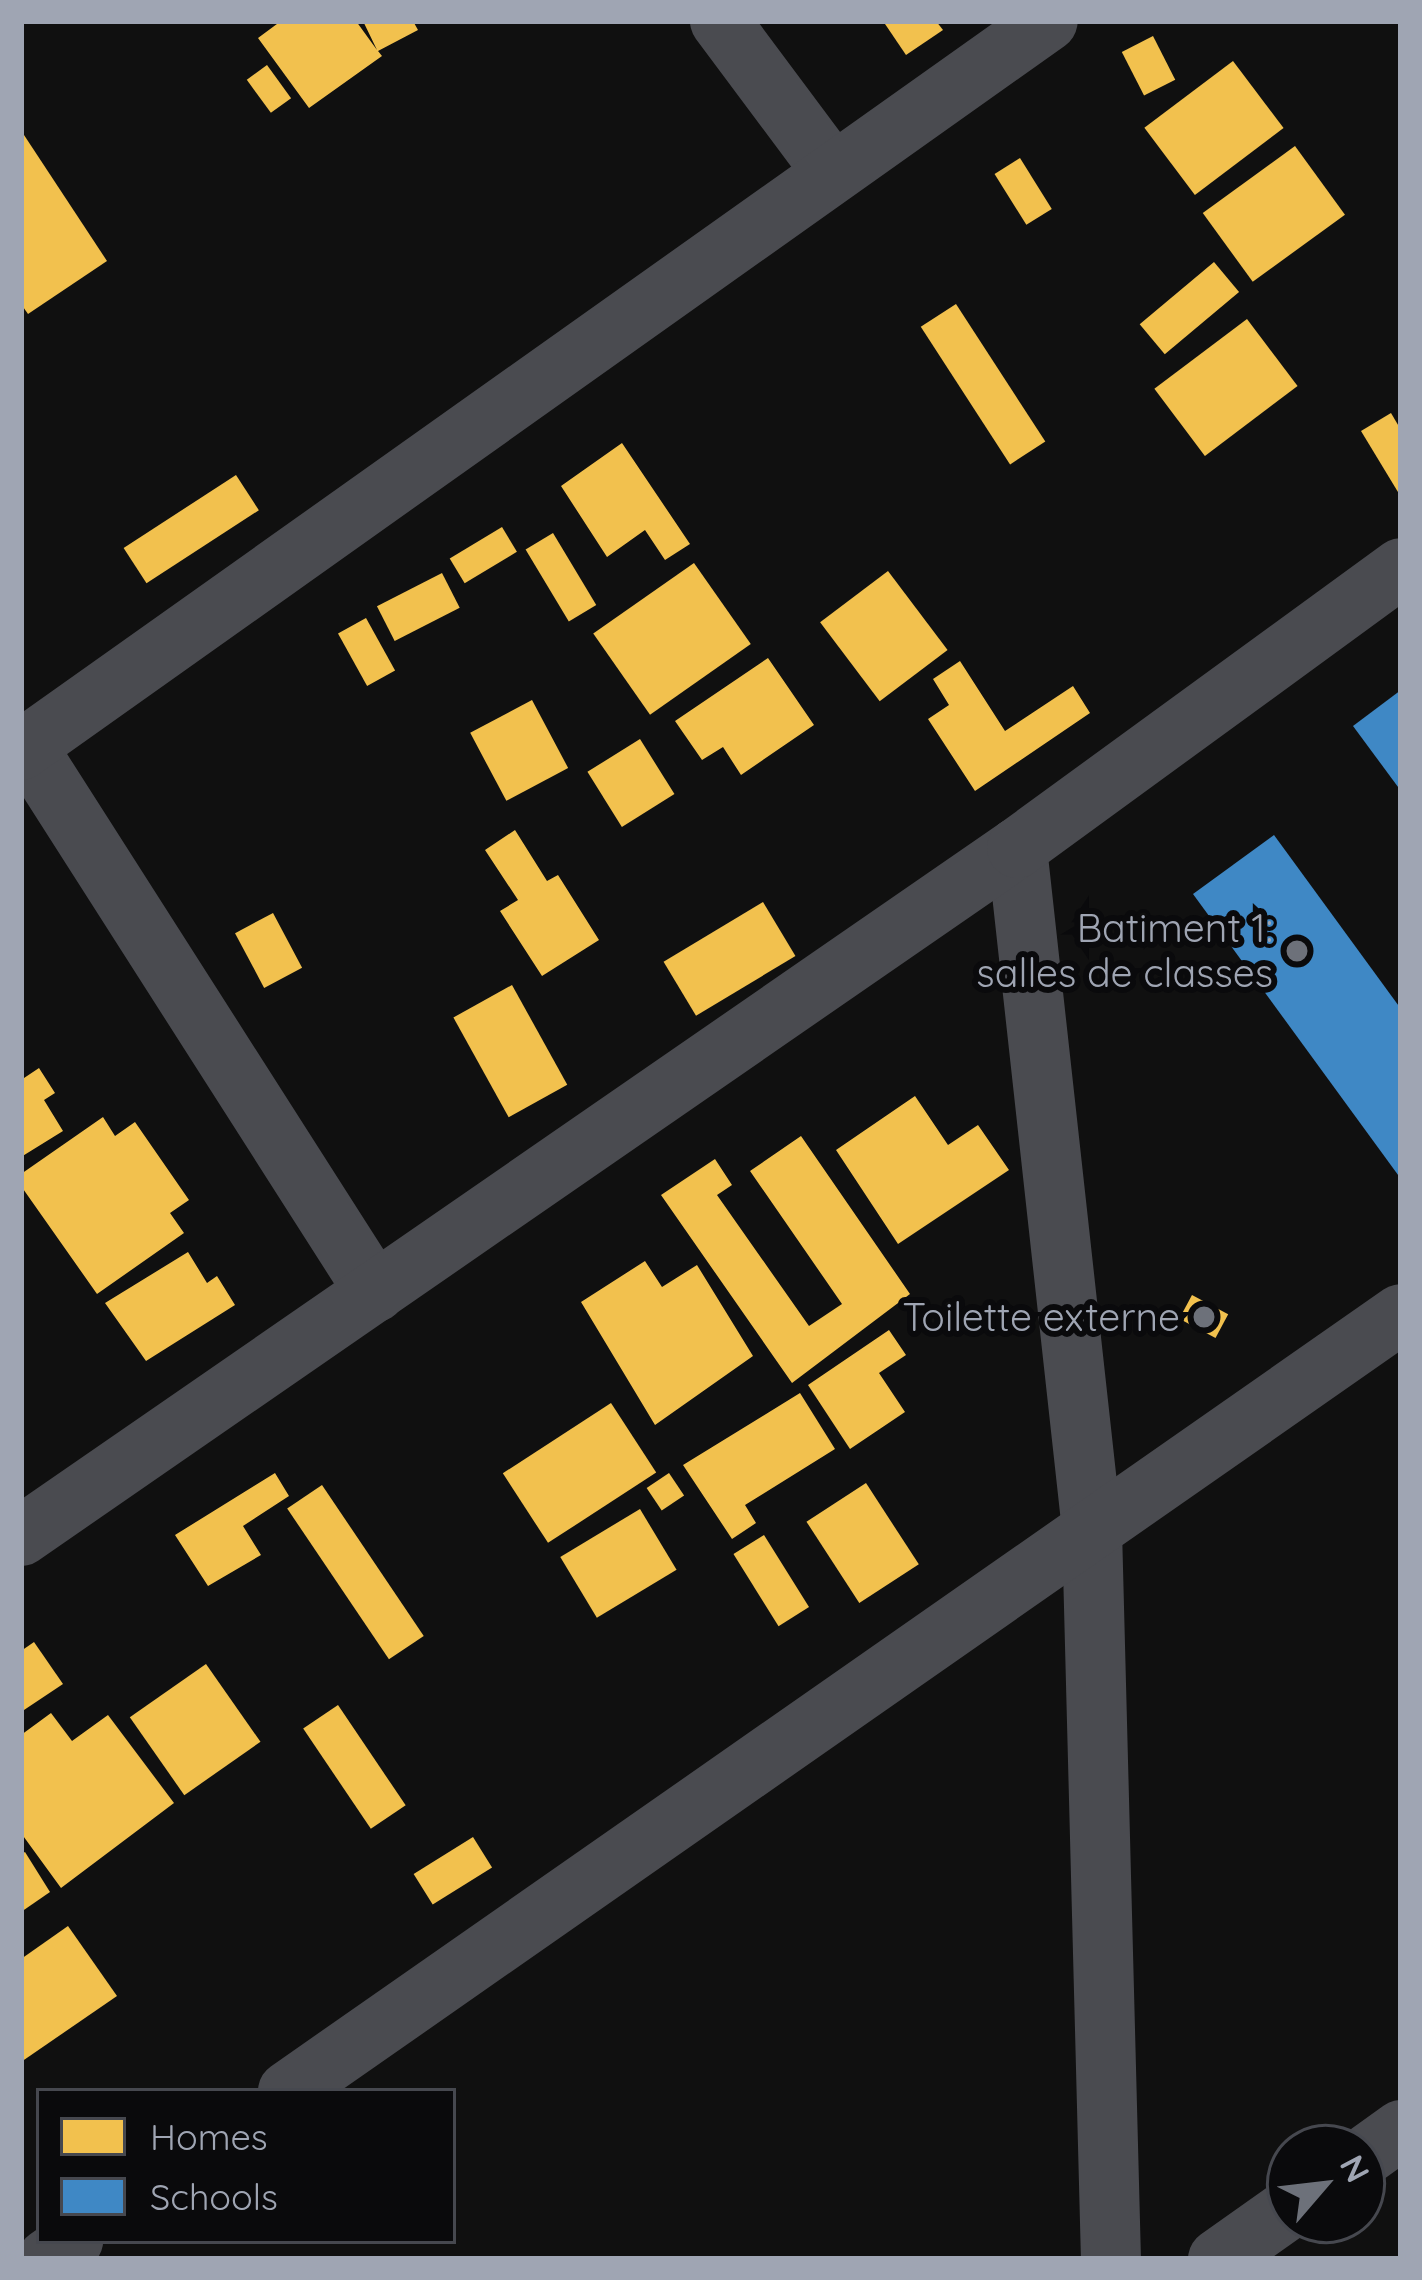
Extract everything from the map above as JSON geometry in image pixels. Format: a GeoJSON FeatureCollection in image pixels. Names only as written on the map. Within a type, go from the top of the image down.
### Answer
{"type":"FeatureCollection","features":[{"type":"Feature","properties":{"kind":"street"},"geometry":{"type":"LineString","coordinates":[[720,21],[831,170]]}},
{"type":"Feature","properties":{"kind":"street"},"geometry":{"type":"LineString","coordinates":[[375,1292],[24,748],[831,170],[1048,21]]}},
{"type":"Feature","properties":{"kind":"street"},"geometry":{"type":"LineString","coordinates":[[21,1535],[1017,848],[1401,568]]}},
{"type":"Feature","properties":{"kind":"street"},"geometry":{"type":"LineString","coordinates":[[1017,848],[1092,1530],[1111,2259]]}},
{"type":"Feature","properties":{"kind":"street"},"geometry":{"type":"LineString","coordinates":[[292,2088],[1401,1314]]}},
{"type":"Feature","properties":{"kind":"street"},"geometry":{"type":"LineString","coordinates":[[1218,2259],[1266,2225]]}},
{"type":"Feature","properties":{"kind":"building: Homes"},"geometry":{"type":"Polygon","coordinates":[[[281,21],[356,21],[377,50],[363,21],[413,21],[418,30],[378,51],[382,56],[309,108],[258,38],[281,21]]]}},
{"type":"Feature","properties":{"kind":"building: Homes"},"geometry":{"type":"Polygon","coordinates":[[[883,21],[936,21],[943,30],[906,55],[883,21]]]}},
{"type":"Feature","properties":{"kind":"building: Homes"},"geometry":{"type":"Polygon","coordinates":[[[1153,36],[1175,80],[1144,96],[1122,52],[1153,36]]]}},
{"type":"Feature","properties":{"kind":"building: Homes"},"geometry":{"type":"Polygon","coordinates":[[[1233,61],[1284,128],[1195,195],[1144,128],[1233,61]]]}},
{"type":"Feature","properties":{"kind":"building: Homes"},"geometry":{"type":"Polygon","coordinates":[[[267,65],[291,98],[271,113],[247,80],[267,65]]]}},
{"type":"Feature","properties":{"kind":"building: Homes"},"geometry":{"type":"Polygon","coordinates":[[[24,135],[107,261],[28,314],[21,304],[24,135]]]}},
{"type":"Feature","properties":{"kind":"building: Homes"},"geometry":{"type":"Polygon","coordinates":[[[1295,146],[1345,215],[1253,282],[1203,213],[1295,146]]]}},
{"type":"Feature","properties":{"kind":"building: Homes"},"geometry":{"type":"Polygon","coordinates":[[[1020,158],[1052,209],[1026,225],[995,174],[1020,158]]]}},
{"type":"Feature","properties":{"kind":"building: Homes"},"geometry":{"type":"Polygon","coordinates":[[[1214,262],[1239,292],[1165,354],[1140,324],[1214,262]]]}},
{"type":"Feature","properties":{"kind":"building: Homes"},"geometry":{"type":"Polygon","coordinates":[[[956,304],[1045,442],[1010,464],[921,327],[956,304]]]}},
{"type":"Feature","properties":{"kind":"building: Homes"},"geometry":{"type":"Polygon","coordinates":[[[1247,319],[1298,386],[1205,456],[1154,389],[1247,319]]]}},
{"type":"Feature","properties":{"kind":"building: Homes"},"geometry":{"type":"Polygon","coordinates":[[[1391,413],[1401,430],[1401,497],[1361,431],[1391,413]]]}},
{"type":"Feature","properties":{"kind":"building: Homes"},"geometry":{"type":"Polygon","coordinates":[[[622,443],[690,544],[665,560],[645,530],[607,557],[561,486],[622,443]]]}},
{"type":"Feature","properties":{"kind":"building: Homes"},"geometry":{"type":"Polygon","coordinates":[[[236,475],[259,510],[146,583],[124,548],[236,475]]]}},
{"type":"Feature","properties":{"kind":"building: Homes"},"geometry":{"type":"Polygon","coordinates":[[[502,527],[517,552],[465,583],[450,558],[502,527]]]}},
{"type":"Feature","properties":{"kind":"building: Homes"},"geometry":{"type":"Polygon","coordinates":[[[553,533],[596,605],[569,621],[526,549],[553,533]]]}},
{"type":"Feature","properties":{"kind":"building: Homes"},"geometry":{"type":"Polygon","coordinates":[[[694,563],[751,644],[650,715],[593,634],[694,563]]]}},
{"type":"Feature","properties":{"kind":"building: Homes"},"geometry":{"type":"Polygon","coordinates":[[[888,571],[948,650],[880,701],[820,622],[888,571]]]}},
{"type":"Feature","properties":{"kind":"building: Homes"},"geometry":{"type":"Polygon","coordinates":[[[442,573],[460,608],[395,641],[377,606],[442,573]]]}},
{"type":"Feature","properties":{"kind":"building: Homes"},"geometry":{"type":"Polygon","coordinates":[[[366,618],[395,670],[367,686],[338,634],[366,618]]]}},
{"type":"Feature","properties":{"kind":"building: Homes"},"geometry":{"type":"Polygon","coordinates":[[[768,658],[814,725],[741,775],[723,747],[702,760],[675,721],[768,658]]]}},
{"type":"Feature","properties":{"kind":"building: Homes"},"geometry":{"type":"Polygon","coordinates":[[[960,661],[1005,731],[1073,686],[1090,713],[975,791],[928,719],[949,705],[933,679],[960,661]]]}},
{"type":"Feature","properties":{"kind":"building: Homes"},"geometry":{"type":"Polygon","coordinates":[[[532,700],[568,768],[506,801],[470,733],[532,700]]]}},
{"type":"Feature","properties":{"kind":"building: Homes"},"geometry":{"type":"Polygon","coordinates":[[[640,739],[674,794],[622,827],[587,772],[640,739]]]}},
{"type":"Feature","properties":{"kind":"building: Homes"},"geometry":{"type":"Polygon","coordinates":[[[515,830],[547,881],[558,875],[599,940],[542,976],[500,911],[518,900],[485,850],[515,830]]]}},
{"type":"Feature","properties":{"kind":"building: Homes"},"geometry":{"type":"Polygon","coordinates":[[[763,902],[795,956],[696,1016],[664,962],[763,902]]]}},
{"type":"Feature","properties":{"kind":"building: Homes"},"geometry":{"type":"Polygon","coordinates":[[[273,913],[302,968],[264,988],[235,933],[273,913]]]}},
{"type":"Feature","properties":{"kind":"building: Homes"},"geometry":{"type":"Polygon","coordinates":[[[512,985],[567,1085],[509,1117],[453,1017],[512,985]]]}},
{"type":"Feature","properties":{"kind":"building: Homes"},"geometry":{"type":"Polygon","coordinates":[[[39,1068],[55,1093],[44,1100],[63,1131],[21,1157],[21,1080],[39,1068]]]}},
{"type":"Feature","properties":{"kind":"building: Homes"},"geometry":{"type":"Polygon","coordinates":[[[915,1096],[948,1145],[978,1125],[1009,1170],[898,1244],[836,1150],[915,1096]]]}},
{"type":"Feature","properties":{"kind":"building: Homes"},"geometry":{"type":"Polygon","coordinates":[[[103,1117],[115,1136],[135,1122],[189,1200],[170,1213],[184,1233],[97,1294],[21,1186],[21,1174],[103,1117]]]}},
{"type":"Feature","properties":{"kind":"building: Homes"},"geometry":{"type":"Polygon","coordinates":[[[801,1136],[910,1294],[792,1383],[661,1195],[715,1159],[732,1185],[717,1195],[809,1326],[842,1304],[750,1171],[801,1136]]]}},
{"type":"Feature","properties":{"kind":"building: Homes"},"geometry":{"type":"Polygon","coordinates":[[[188,1252],[207,1283],[217,1276],[235,1305],[146,1361],[105,1303],[188,1252]]]}},
{"type":"Feature","properties":{"kind":"building: Homes"},"geometry":{"type":"Polygon","coordinates":[[[645,1261],[662,1287],[697,1265],[753,1356],[655,1425],[581,1302],[645,1261]]]}},
{"type":"Feature","properties":{"kind":"building: Homes","name":"Toilette externe"},"geometry":{"type":"Polygon","coordinates":[[[1192,1295],[1228,1314],[1216,1338],[1179,1319],[1192,1295]]]}},
{"type":"Feature","properties":{"kind":"building: Homes"},"geometry":{"type":"Polygon","coordinates":[[[889,1330],[906,1355],[879,1373],[905,1412],[850,1449],[808,1385],[889,1330]]]}},
{"type":"Feature","properties":{"kind":"building: Homes"},"geometry":{"type":"Polygon","coordinates":[[[800,1393],[835,1449],[745,1505],[756,1523],[732,1539],[683,1465],[800,1393]]]}},
{"type":"Feature","properties":{"kind":"building: Homes"},"geometry":{"type":"Polygon","coordinates":[[[611,1403],[656,1473],[548,1543],[503,1473],[611,1403]]]}},
{"type":"Feature","properties":{"kind":"building: Homes"},"geometry":{"type":"Polygon","coordinates":[[[275,1473],[289,1496],[243,1526],[261,1555],[208,1586],[175,1535],[275,1473]]]}},
{"type":"Feature","properties":{"kind":"building: Homes"},"geometry":{"type":"Polygon","coordinates":[[[669,1473],[684,1495],[662,1510],[647,1488],[669,1473]]]}},
{"type":"Feature","properties":{"kind":"building: Homes"},"geometry":{"type":"Polygon","coordinates":[[[866,1483],[919,1564],[859,1603],[806,1522],[866,1483]]]}},
{"type":"Feature","properties":{"kind":"building: Homes"},"geometry":{"type":"Polygon","coordinates":[[[322,1485],[424,1636],[389,1659],[287,1508],[322,1485]]]}},
{"type":"Feature","properties":{"kind":"building: Homes"},"geometry":{"type":"Polygon","coordinates":[[[640,1509],[677,1570],[597,1618],[560,1557],[640,1509]]]}},
{"type":"Feature","properties":{"kind":"building: Homes"},"geometry":{"type":"Polygon","coordinates":[[[764,1535],[809,1607],[779,1626],[733,1554],[764,1535]]]}},
{"type":"Feature","properties":{"kind":"building: Homes"},"geometry":{"type":"Polygon","coordinates":[[[34,1642],[63,1684],[21,1712],[21,1651],[34,1642]]]}},
{"type":"Feature","properties":{"kind":"building: Homes"},"geometry":{"type":"Polygon","coordinates":[[[206,1664],[260,1742],[184,1795],[130,1717],[206,1664]]]}},
{"type":"Feature","properties":{"kind":"building: Homes"},"geometry":{"type":"Polygon","coordinates":[[[338,1705],[406,1805],[371,1829],[303,1728],[338,1705]]]}},
{"type":"Feature","properties":{"kind":"building: Homes"},"geometry":{"type":"Polygon","coordinates":[[[51,1713],[72,1741],[108,1715],[174,1803],[61,1888],[21,1833],[21,1735],[51,1713]]]}},
{"type":"Feature","properties":{"kind":"building: Homes"},"geometry":{"type":"Polygon","coordinates":[[[473,1837],[492,1868],[433,1905],[414,1874],[473,1837]]]}},
{"type":"Feature","properties":{"kind":"building: Homes"},"geometry":{"type":"Polygon","coordinates":[[[25,1852],[50,1892],[21,1912],[21,1854],[25,1852]]]}},
{"type":"Feature","properties":{"kind":"building: Homes"},"geometry":{"type":"Polygon","coordinates":[[[68,1926],[117,1996],[21,2062],[21,1959],[68,1926]]]}},
{"type":"Feature","properties":{"kind":"building: Schools"},"geometry":{"type":"Polygon","coordinates":[[[1401,690],[1401,791],[1353,726],[1401,690]]]}},
{"type":"Feature","properties":{"kind":"building: Schools","name":"Batiment 1: salles de classes"},"geometry":{"type":"Polygon","coordinates":[[[1274,835],[1401,1009],[1401,1179],[1193,894],[1274,835]]]}},
{"type":"Feature","properties":{"kind":"place","name":"Batiment 1: salles de classes"},"geometry":{"type":"Point","coordinates":[1297,951]}},
{"type":"Feature","properties":{"kind":"place","name":"Toilette externe"},"geometry":{"type":"Point","coordinates":[1204,1317]}}]}
